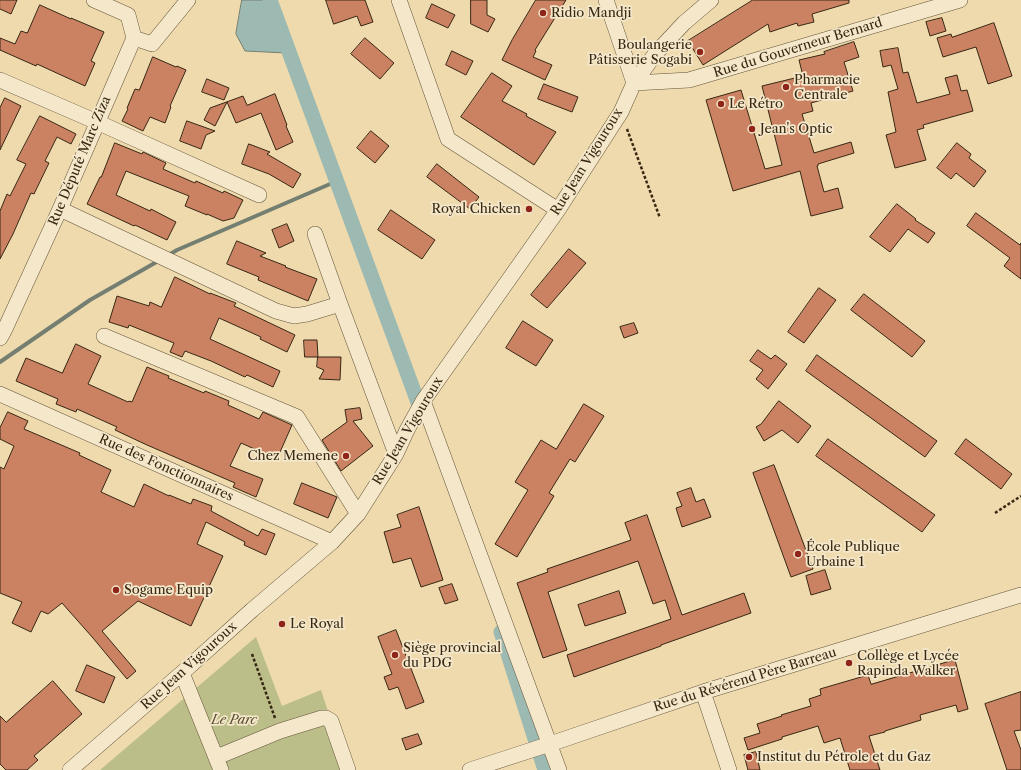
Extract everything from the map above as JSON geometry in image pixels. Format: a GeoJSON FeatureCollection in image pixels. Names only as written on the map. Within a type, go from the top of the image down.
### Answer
{"type":"FeatureCollection","features":[{"type":"Feature","properties":{"kind":"street"},"geometry":{"type":"LineString","coordinates":[[94,0],[128,15],[134,38],[152,44],[188,0]]}},
{"type":"Feature","properties":{"kind":"street"},"geometry":{"type":"LineString","coordinates":[[399,0],[448,139],[558,210]]}},
{"type":"Feature","properties":{"kind":"street"},"geometry":{"type":"LineString","coordinates":[[606,0],[634,83]]}},
{"type":"Feature","properties":{"kind":"street","name":"Rue Jean Vigouroux"},"geometry":{"type":"LineString","coordinates":[[70,770],[252,610],[332,542],[358,514],[396,454],[407,430],[424,401],[558,210],[621,112],[634,83],[656,53],[684,23],[711,0]]}},
{"type":"Feature","properties":{"kind":"street","name":"Rue du Gouverneur Bernard"},"geometry":{"type":"LineString","coordinates":[[634,83],[689,80],[960,0]]}},
{"type":"Feature","properties":{"kind":"street","name":"Rue Député Marc Ziza"},"geometry":{"type":"LineString","coordinates":[[2,331],[60,209],[134,38]]}},
{"type":"Feature","properties":{"kind":"street"},"geometry":{"type":"LineString","coordinates":[[0,80],[259,195]]}},
{"type":"Feature","properties":{"kind":"street"},"geometry":{"type":"LineString","coordinates":[[60,209],[276,312],[294,316],[308,314],[340,304]]}},
{"type":"Feature","properties":{"kind":"street"},"geometry":{"type":"LineString","coordinates":[[315,234],[396,454]]}},
{"type":"Feature","properties":{"kind":"street"},"geometry":{"type":"LineString","coordinates":[[104,336],[297,417],[358,514]]}},
{"type":"Feature","properties":{"kind":"street","name":"Rue des Fonctionnaires"},"geometry":{"type":"LineString","coordinates":[[0,394],[332,542]]}},
{"type":"Feature","properties":{"kind":"street"},"geometry":{"type":"LineString","coordinates":[[424,401],[547,745],[559,770]]}},
{"type":"Feature","properties":{"kind":"street","name":"Rue du Révérend Père Barreau"},"geometry":{"type":"LineString","coordinates":[[470,770],[703,692],[1021,595]]}},
{"type":"Feature","properties":{"kind":"street"},"geometry":{"type":"LineString","coordinates":[[182,673],[219,764],[280,731],[326,718],[331,721],[348,770]]}},
{"type":"Feature","properties":{"kind":"street"},"geometry":{"type":"LineString","coordinates":[[703,692],[729,770]]}},
{"type":"Feature","properties":{"kind":"path"},"geometry":{"type":"LineString","coordinates":[[621,112],[660,218]]}},
{"type":"Feature","properties":{"kind":"path"},"geometry":{"type":"LineString","coordinates":[[994,513],[1021,496]]}},
{"type":"Feature","properties":{"kind":"path"},"geometry":{"type":"LineString","coordinates":[[252,654],[280,731]]}},
{"type":"Feature","properties":{"kind":"green space","name":"Le Parc"},"geometry":{"type":"Polygon","coordinates":[[[256,637],[282,706],[321,690],[347,770],[100,770],[256,637]]]}},
{"type":"Feature","properties":{"kind":"water"},"geometry":{"type":"Polygon","coordinates":[[[242,0],[266,0],[287,53],[245,51],[236,34],[242,0]]]}},
{"type":"Feature","properties":{"kind":"building"},"geometry":{"type":"Polygon","coordinates":[[[0,0],[17,0],[11,14],[0,9],[0,0]]]}},
{"type":"Feature","properties":{"kind":"building"},"geometry":{"type":"Polygon","coordinates":[[[326,0],[365,0],[373,22],[361,26],[357,16],[334,24],[326,0]]]}},
{"type":"Feature","properties":{"kind":"building"},"geometry":{"type":"Polygon","coordinates":[[[471,0],[487,0],[487,15],[495,19],[488,32],[471,24],[471,0]]]}},
{"type":"Feature","properties":{"kind":"building"},"geometry":{"type":"Polygon","coordinates":[[[536,0],[566,0],[535,50],[536,51],[533,57],[552,65],[545,80],[502,60],[536,0]]]}},
{"type":"Feature","properties":{"kind":"building"},"geometry":{"type":"Polygon","coordinates":[[[753,0],[849,0],[849,3],[812,14],[814,22],[798,26],[797,23],[770,32],[768,24],[703,65],[688,41],[753,0]]]}},
{"type":"Feature","properties":{"kind":"building"},"geometry":{"type":"Polygon","coordinates":[[[432,4],[455,15],[448,28],[426,18],[432,4]]]}},
{"type":"Feature","properties":{"kind":"building"},"geometry":{"type":"Polygon","coordinates":[[[40,5],[104,32],[91,61],[95,63],[85,86],[37,64],[36,66],[0,50],[0,38],[15,44],[21,31],[27,33],[40,5]]]}},
{"type":"Feature","properties":{"kind":"building"},"geometry":{"type":"Polygon","coordinates":[[[942,18],[946,31],[930,36],[926,22],[942,18]]]}},
{"type":"Feature","properties":{"kind":"building"},"geometry":{"type":"Polygon","coordinates":[[[994,23],[1012,76],[988,84],[976,47],[943,57],[937,38],[951,34],[952,37],[994,23]]]}},
{"type":"Feature","properties":{"kind":"building"},"geometry":{"type":"Polygon","coordinates":[[[365,38],[394,63],[380,79],[351,54],[365,38]]]}},
{"type":"Feature","properties":{"kind":"building"},"geometry":{"type":"Polygon","coordinates":[[[854,42],[859,57],[844,62],[853,91],[811,103],[813,111],[802,114],[814,153],[851,142],[854,153],[818,164],[817,166],[824,192],[838,188],[843,208],[811,216],[800,171],[733,191],[706,100],[741,90],[765,169],[782,165],[762,86],[803,76],[799,60],[825,54],[824,52],[854,42]]]}},
{"type":"Feature","properties":{"kind":"building"},"geometry":{"type":"Polygon","coordinates":[[[898,48],[903,73],[908,72],[917,103],[950,94],[945,78],[957,75],[961,91],[967,90],[973,111],[923,125],[924,128],[917,130],[926,160],[895,168],[886,135],[896,132],[888,92],[898,89],[891,65],[883,67],[880,51],[898,48]]]}},
{"type":"Feature","properties":{"kind":"building"},"geometry":{"type":"Polygon","coordinates":[[[452,51],[473,61],[466,75],[446,65],[452,51]]]}},
{"type":"Feature","properties":{"kind":"building"},"geometry":{"type":"Polygon","coordinates":[[[153,57],[186,70],[170,106],[171,107],[165,123],[150,117],[143,131],[122,121],[135,89],[139,90],[153,57]]]}},
{"type":"Feature","properties":{"kind":"building"},"geometry":{"type":"Polygon","coordinates":[[[492,73],[512,86],[502,101],[556,132],[534,165],[461,117],[492,73]]]}},
{"type":"Feature","properties":{"kind":"building"},"geometry":{"type":"Polygon","coordinates":[[[207,79],[229,88],[224,100],[202,92],[207,79]]]}},
{"type":"Feature","properties":{"kind":"building"},"geometry":{"type":"Polygon","coordinates":[[[544,84],[578,97],[572,112],[538,99],[544,84]]]}},
{"type":"Feature","properties":{"kind":"building"},"geometry":{"type":"Polygon","coordinates":[[[275,94],[293,142],[276,150],[261,113],[236,123],[227,102],[215,126],[204,120],[210,108],[243,96],[247,105],[275,94]]]}},
{"type":"Feature","properties":{"kind":"building"},"geometry":{"type":"Polygon","coordinates":[[[5,98],[21,106],[0,150],[0,108],[5,98]]]}},
{"type":"Feature","properties":{"kind":"building"},"geometry":{"type":"Polygon","coordinates":[[[40,116],[76,134],[71,144],[57,137],[45,161],[49,163],[34,194],[31,193],[0,259],[0,211],[7,194],[10,196],[26,164],[17,160],[40,116]]]}},
{"type":"Feature","properties":{"kind":"building"},"geometry":{"type":"Polygon","coordinates":[[[187,121],[215,131],[206,135],[201,149],[180,141],[187,121]]]}},
{"type":"Feature","properties":{"kind":"building"},"geometry":{"type":"Polygon","coordinates":[[[371,131],[389,146],[375,163],[357,148],[371,131]]]}},
{"type":"Feature","properties":{"kind":"building"},"geometry":{"type":"Polygon","coordinates":[[[115,143],[142,154],[143,152],[166,163],[163,169],[195,183],[196,181],[223,193],[224,191],[243,200],[234,218],[223,221],[185,206],[189,196],[126,171],[116,195],[150,211],[151,209],[176,222],[167,240],[87,204],[101,177],[115,143]]]}},
{"type":"Feature","properties":{"kind":"building"},"geometry":{"type":"Polygon","coordinates":[[[957,143],[971,154],[969,158],[986,171],[974,187],[956,173],[951,179],[937,168],[957,143]]]}},
{"type":"Feature","properties":{"kind":"building"},"geometry":{"type":"Polygon","coordinates":[[[249,144],[270,152],[267,154],[301,174],[293,188],[269,174],[242,164],[249,144]]]}},
{"type":"Feature","properties":{"kind":"building"},"geometry":{"type":"Polygon","coordinates":[[[437,164],[479,197],[470,209],[427,177],[437,164]]]}},
{"type":"Feature","properties":{"kind":"building"},"geometry":{"type":"Polygon","coordinates":[[[897,204],[916,219],[915,220],[935,233],[928,243],[908,229],[890,252],[870,237],[897,204]]]}},
{"type":"Feature","properties":{"kind":"building"},"geometry":{"type":"Polygon","coordinates":[[[391,210],[435,240],[422,259],[378,230],[391,210]]]}},
{"type":"Feature","properties":{"kind":"building"},"geometry":{"type":"Polygon","coordinates":[[[976,213],[1020,245],[1021,243],[1021,279],[1004,266],[1010,258],[967,226],[976,213]]]}},
{"type":"Feature","properties":{"kind":"building"},"geometry":{"type":"Polygon","coordinates":[[[287,224],[294,241],[279,248],[272,230],[287,224]]]}},
{"type":"Feature","properties":{"kind":"building"},"geometry":{"type":"Polygon","coordinates":[[[237,241],[266,253],[260,256],[317,279],[308,301],[258,280],[259,277],[227,264],[237,241]]]}},
{"type":"Feature","properties":{"kind":"building"},"geometry":{"type":"Polygon","coordinates":[[[569,249],[586,263],[547,308],[531,295],[569,249]]]}},
{"type":"Feature","properties":{"kind":"building"},"geometry":{"type":"Polygon","coordinates":[[[175,277],[210,294],[236,303],[234,306],[295,335],[287,352],[260,339],[261,337],[219,318],[210,339],[280,371],[273,387],[247,375],[245,377],[185,351],[182,357],[170,352],[174,343],[129,325],[128,328],[109,322],[117,296],[149,306],[150,302],[161,307],[175,277]]]}},
{"type":"Feature","properties":{"kind":"building"},"geometry":{"type":"Polygon","coordinates":[[[819,288],[836,300],[804,343],[788,332],[819,288]]]}},
{"type":"Feature","properties":{"kind":"building"},"geometry":{"type":"Polygon","coordinates":[[[864,294],[925,341],[912,357],[851,310],[864,294]]]}},
{"type":"Feature","properties":{"kind":"building"},"geometry":{"type":"Polygon","coordinates":[[[523,321],[553,340],[536,366],[506,348],[523,321]]]}},
{"type":"Feature","properties":{"kind":"building"},"geometry":{"type":"Polygon","coordinates":[[[634,323],[638,333],[624,338],[620,327],[634,323]]]}},
{"type":"Feature","properties":{"kind":"building"},"geometry":{"type":"Polygon","coordinates":[[[304,340],[317,340],[318,357],[305,357],[304,340]]]}},
{"type":"Feature","properties":{"kind":"building"},"geometry":{"type":"Polygon","coordinates":[[[76,344],[101,356],[88,384],[128,402],[132,402],[147,367],[169,376],[168,378],[204,393],[205,391],[229,401],[228,405],[259,419],[263,412],[292,425],[277,459],[241,443],[230,466],[263,479],[256,497],[233,487],[235,483],[147,445],[115,430],[117,427],[77,409],[76,412],[56,404],[58,399],[16,381],[26,358],[62,373],[76,344]]]}},
{"type":"Feature","properties":{"kind":"building"},"geometry":{"type":"Polygon","coordinates":[[[758,350],[771,359],[775,355],[787,364],[768,389],[756,379],[763,370],[750,361],[758,350]]]}},
{"type":"Feature","properties":{"kind":"building"},"geometry":{"type":"Polygon","coordinates":[[[817,355],[937,441],[925,457],[806,371],[817,355]]]}},
{"type":"Feature","properties":{"kind":"building"},"geometry":{"type":"Polygon","coordinates":[[[318,357],[341,357],[340,380],[319,379],[324,370],[317,367],[318,357]]]}},
{"type":"Feature","properties":{"kind":"building"},"geometry":{"type":"Polygon","coordinates":[[[779,401],[811,426],[798,443],[782,430],[764,441],[756,427],[761,424],[779,401]]]}},
{"type":"Feature","properties":{"kind":"building"},"geometry":{"type":"Polygon","coordinates":[[[584,404],[604,416],[575,462],[570,459],[549,493],[554,496],[517,557],[495,544],[528,490],[515,482],[541,440],[556,449],[584,404]]]}},
{"type":"Feature","properties":{"kind":"building"},"geometry":{"type":"Polygon","coordinates":[[[360,408],[362,419],[353,421],[373,446],[341,471],[322,440],[347,422],[345,410],[360,408]]]}},
{"type":"Feature","properties":{"kind":"building"},"geometry":{"type":"Polygon","coordinates":[[[8,412],[28,421],[24,429],[80,453],[79,455],[111,470],[101,492],[134,507],[144,484],[169,496],[191,504],[193,499],[212,506],[211,511],[258,536],[262,529],[275,534],[266,555],[244,545],[245,542],[206,522],[197,544],[223,556],[191,626],[138,601],[102,631],[136,671],[127,679],[62,603],[48,614],[41,611],[31,632],[12,623],[22,602],[0,593],[0,467],[4,469],[14,446],[0,439],[0,428],[8,412]]]}},
{"type":"Feature","properties":{"kind":"building"},"geometry":{"type":"Polygon","coordinates":[[[828,439],[935,515],[922,532],[816,456],[828,439]]]}},
{"type":"Feature","properties":{"kind":"building"},"geometry":{"type":"Polygon","coordinates":[[[966,439],[1012,474],[1001,489],[955,454],[966,439]]]}},
{"type":"Feature","properties":{"kind":"building"},"geometry":{"type":"Polygon","coordinates":[[[774,465],[813,569],[791,577],[753,473],[774,465]]]}},
{"type":"Feature","properties":{"kind":"building"},"geometry":{"type":"Polygon","coordinates":[[[302,483],[337,497],[328,518],[294,504],[302,483]]]}},
{"type":"Feature","properties":{"kind":"building"},"geometry":{"type":"Polygon","coordinates":[[[691,488],[696,502],[704,499],[711,517],[682,527],[676,508],[682,506],[677,493],[691,488]]]}},
{"type":"Feature","properties":{"kind":"building"},"geometry":{"type":"Polygon","coordinates":[[[419,507],[443,580],[421,587],[411,558],[393,563],[384,532],[401,527],[397,515],[419,507]]]}},
{"type":"Feature","properties":{"kind":"building"},"geometry":{"type":"Polygon","coordinates":[[[647,515],[682,615],[744,593],[751,613],[574,677],[567,655],[671,619],[665,600],[653,604],[638,561],[548,592],[567,650],[543,658],[517,583],[548,572],[547,569],[631,540],[625,523],[647,515]]]}},
{"type":"Feature","properties":{"kind":"building"},"geometry":{"type":"Polygon","coordinates":[[[825,570],[831,589],[811,595],[806,576],[825,570]]]}},
{"type":"Feature","properties":{"kind":"building"},"geometry":{"type":"Polygon","coordinates":[[[452,584],[458,600],[445,604],[439,588],[452,584]]]}},
{"type":"Feature","properties":{"kind":"building"},"geometry":{"type":"Polygon","coordinates":[[[619,591],[626,613],[585,626],[578,605],[619,591]]]}},
{"type":"Feature","properties":{"kind":"building","name":"Siège provincial du PDG"},"geometry":{"type":"Polygon","coordinates":[[[396,630],[424,702],[406,709],[398,687],[389,690],[384,677],[392,674],[378,637],[396,630]]]}},
{"type":"Feature","properties":{"kind":"building"},"geometry":{"type":"Polygon","coordinates":[[[955,660],[968,709],[958,712],[956,705],[920,715],[921,720],[869,736],[880,770],[850,770],[840,738],[824,743],[818,726],[782,737],[782,739],[748,750],[744,738],[760,733],[757,724],[811,706],[809,699],[821,695],[820,689],[868,675],[871,684],[955,660]]]}},
{"type":"Feature","properties":{"kind":"building"},"geometry":{"type":"Polygon","coordinates":[[[87,665],[115,677],[104,703],[76,691],[87,665]]]}},
{"type":"Feature","properties":{"kind":"building"},"geometry":{"type":"Polygon","coordinates":[[[53,681],[82,714],[34,756],[38,760],[27,770],[6,770],[0,764],[0,716],[6,722],[53,681]]]}},
{"type":"Feature","properties":{"kind":"building"},"geometry":{"type":"Polygon","coordinates":[[[1021,692],[1021,730],[1014,731],[1021,750],[1021,770],[1007,770],[985,704],[1021,692]]]}},
{"type":"Feature","properties":{"kind":"building"},"geometry":{"type":"Polygon","coordinates":[[[418,734],[422,744],[406,750],[402,739],[418,734]]]}},
{"type":"Feature","properties":{"kind":"building"},"geometry":{"type":"Polygon","coordinates":[[[756,752],[760,770],[748,770],[744,755],[756,752]]]}},
{"type":"Feature","properties":{"kind":"waterway"},"geometry":{"type":"LineString","coordinates":[[270,0],[423,416]]}},
{"type":"Feature","properties":{"kind":"waterway"},"geometry":{"type":"LineString","coordinates":[[167,256],[177,250],[337,181]]}},
{"type":"Feature","properties":{"kind":"waterway"},"geometry":{"type":"LineString","coordinates":[[0,362],[90,300],[160,260]]}},
{"type":"Feature","properties":{"kind":"waterway"},"geometry":{"type":"LineString","coordinates":[[501,632],[545,770]]}},
{"type":"Feature","properties":{"kind":"place","name":"Ridio Mandji"},"geometry":{"type":"Point","coordinates":[543,13]}},
{"type":"Feature","properties":{"kind":"place","name":"Boulangerie Pâtisserie Sogabi"},"geometry":{"type":"Point","coordinates":[700,52]}},
{"type":"Feature","properties":{"kind":"place","name":"Pharmacie Centrale"},"geometry":{"type":"Point","coordinates":[786,87]}},
{"type":"Feature","properties":{"kind":"place","name":"Le Rétro"},"geometry":{"type":"Point","coordinates":[721,104]}},
{"type":"Feature","properties":{"kind":"place","name":"Jean's Optic"},"geometry":{"type":"Point","coordinates":[752,129]}},
{"type":"Feature","properties":{"kind":"place","name":"Royal Chicken"},"geometry":{"type":"Point","coordinates":[529,209]}},
{"type":"Feature","properties":{"kind":"place","name":"Chez Memene"},"geometry":{"type":"Point","coordinates":[346,456]}},
{"type":"Feature","properties":{"kind":"place","name":"École Publique Urbaine 1"},"geometry":{"type":"Point","coordinates":[798,554]}},
{"type":"Feature","properties":{"kind":"place","name":"Sogame Equip"},"geometry":{"type":"Point","coordinates":[116,590]}},
{"type":"Feature","properties":{"kind":"place","name":"Le Royal"},"geometry":{"type":"Point","coordinates":[282,624]}},
{"type":"Feature","properties":{"kind":"place","name":"Siège provincial du PDG"},"geometry":{"type":"Point","coordinates":[395,655]}},
{"type":"Feature","properties":{"kind":"place","name":"Collège et Lycée Rapinda Walker"},"geometry":{"type":"Point","coordinates":[849,663]}},
{"type":"Feature","properties":{"kind":"place","name":"Institut du Pétrole et du Gaz"},"geometry":{"type":"Point","coordinates":[749,757]}}]}
